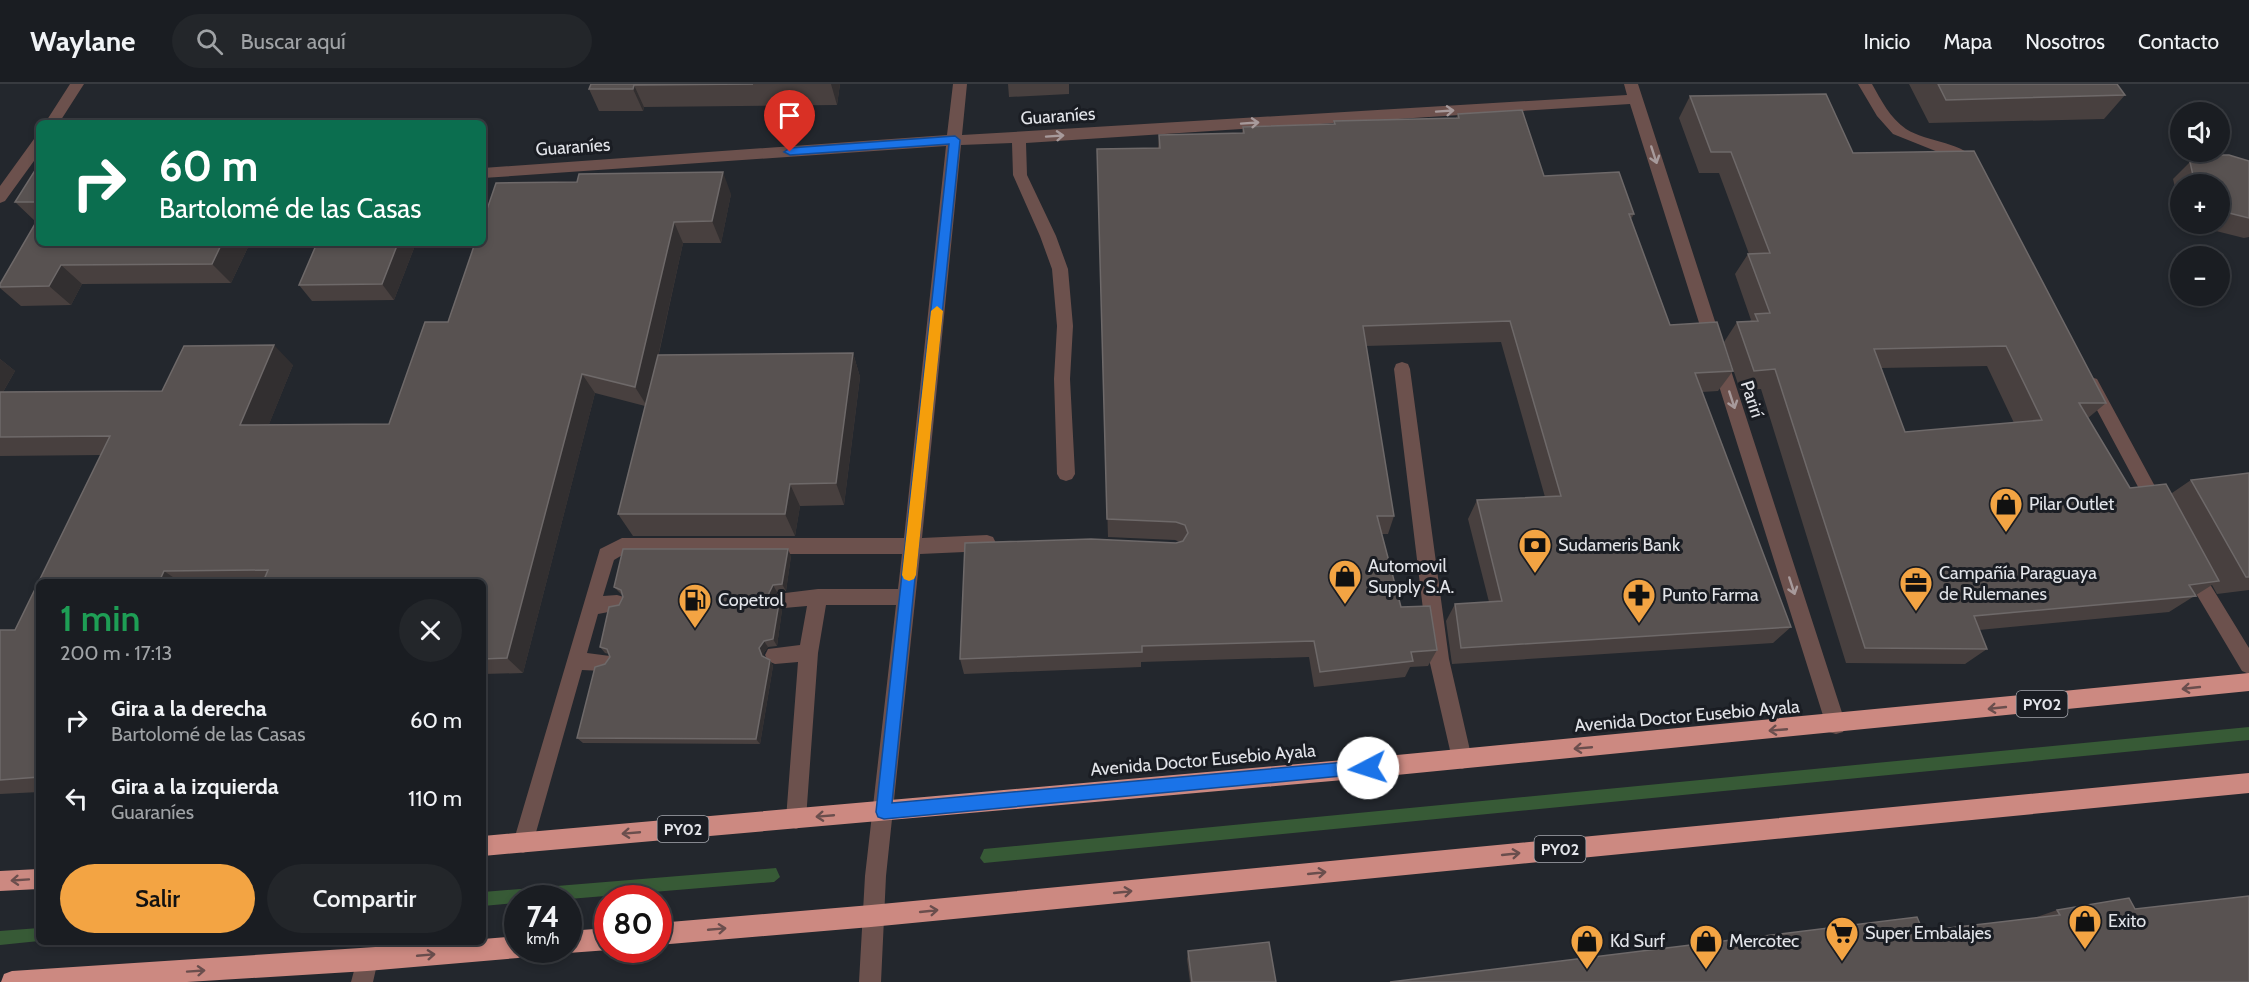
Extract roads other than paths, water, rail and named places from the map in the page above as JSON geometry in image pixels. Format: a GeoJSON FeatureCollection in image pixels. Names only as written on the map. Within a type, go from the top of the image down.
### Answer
{"type":"FeatureCollection","features":[{"type":"Feature","properties":{"kind":"highway","name":"Avenida Doctor Eusebio Ayala"},"geometry":{"type":"LineString","coordinates":[[486,846],[884,812],[1836,725],[2249,682]]}},
{"type":"Feature","properties":{"kind":"highway","name":"PY02"},"geometry":{"type":"LineString","coordinates":[[672,933],[871,916],[2249,783]]}},
{"type":"Feature","properties":{"kind":"highway"},"geometry":{"type":"LineString","coordinates":[[0,881],[36,879]]}},
{"type":"Feature","properties":{"kind":"highway"},"geometry":{"type":"LineString","coordinates":[[12,982],[367,960],[504,948]]}},
{"type":"Feature","properties":{"kind":"street"},"geometry":{"type":"LineString","coordinates":[[54,120],[77,84]]}},
{"type":"Feature","properties":{"kind":"street"},"geometry":{"type":"LineString","coordinates":[[870,982],[871,916],[875,870],[884,812],[960,84]]}},
{"type":"Feature","properties":{"kind":"street"},"geometry":{"type":"LineString","coordinates":[[1865,84],[1886,119],[1894,127],[1905,135],[1967,159],[1977,169],[1982,179]]}},
{"type":"Feature","properties":{"kind":"street","name":"Guaraníes"},"geometry":{"type":"LineString","coordinates":[[486,173],[955,140],[1019,138],[1634,91]]}},
{"type":"Feature","properties":{"kind":"street","name":"Parirí"},"geometry":{"type":"LineString","coordinates":[[1634,91],[1836,725]]}},
{"type":"Feature","properties":{"kind":"street"},"geometry":{"type":"LineString","coordinates":[[1019,138],[1020,175],[1048,236],[1060,269],[1065,326],[1062,379],[1066,474]]}},
{"type":"Feature","properties":{"kind":"street"},"geometry":{"type":"LineString","coordinates":[[0,197],[36,148]]}},
{"type":"Feature","properties":{"kind":"street"},"geometry":{"type":"LineString","coordinates":[[1401,369],[1439,659],[1461,759]]}},
{"type":"Feature","properties":{"kind":"street"},"geometry":{"type":"LineString","coordinates":[[2085,373],[2165,521]]}},
{"type":"Feature","properties":{"kind":"street"},"geometry":{"type":"LineString","coordinates":[[523,843],[606,555],[622,546],[912,546],[1008,543]]}},
{"type":"Feature","properties":{"kind":"street"},"geometry":{"type":"LineString","coordinates":[[2182,552],[2204,595],[2249,665]]}},
{"type":"Feature","properties":{"kind":"street"},"geometry":{"type":"LineString","coordinates":[[784,600],[818,597],[907,597]]}},
{"type":"Feature","properties":{"kind":"street"},"geometry":{"type":"LineString","coordinates":[[796,819],[808,653],[818,597]]}},
{"type":"Feature","properties":{"kind":"street"},"geometry":{"type":"LineString","coordinates":[[592,606],[617,603]]}},
{"type":"Feature","properties":{"kind":"street"},"geometry":{"type":"LineString","coordinates":[[775,655],[808,653]]}},
{"type":"Feature","properties":{"kind":"street"},"geometry":{"type":"LineString","coordinates":[[576,661],[603,662]]}},
{"type":"Feature","properties":{"kind":"street"},"geometry":{"type":"LineString","coordinates":[[362,982],[367,960]]}},
{"type":"Feature","properties":{"kind":"place","name":"Pilar Outlet"},"geometry":{"type":"Point","coordinates":[2006,533]}},
{"type":"Feature","properties":{"kind":"place","name":"Sudameris Bank"},"geometry":{"type":"Point","coordinates":[1535,574]}},
{"type":"Feature","properties":{"kind":"place","name":"Automovil Supply S.A."},"geometry":{"type":"Point","coordinates":[1345,605]}},
{"type":"Feature","properties":{"kind":"place","name":"Campañía Paraguaya de Rulemanes"},"geometry":{"type":"Point","coordinates":[1916,612]}},
{"type":"Feature","properties":{"kind":"place","name":"Punto Farma"},"geometry":{"type":"Point","coordinates":[1639,624]}},
{"type":"Feature","properties":{"kind":"place","name":"Copetrol"},"geometry":{"type":"Point","coordinates":[695,629]}},
{"type":"Feature","properties":{"kind":"place","name":"Exito"},"geometry":{"type":"Point","coordinates":[2085,950]}},
{"type":"Feature","properties":{"kind":"place","name":"Super Embalajes"},"geometry":{"type":"Point","coordinates":[1842,962]}},
{"type":"Feature","properties":{"kind":"place","name":"Kd Surf"},"geometry":{"type":"Point","coordinates":[1587,970]}},
{"type":"Feature","properties":{"kind":"place","name":"Mercotec"},"geometry":{"type":"Point","coordinates":[1706,970]}}]}
